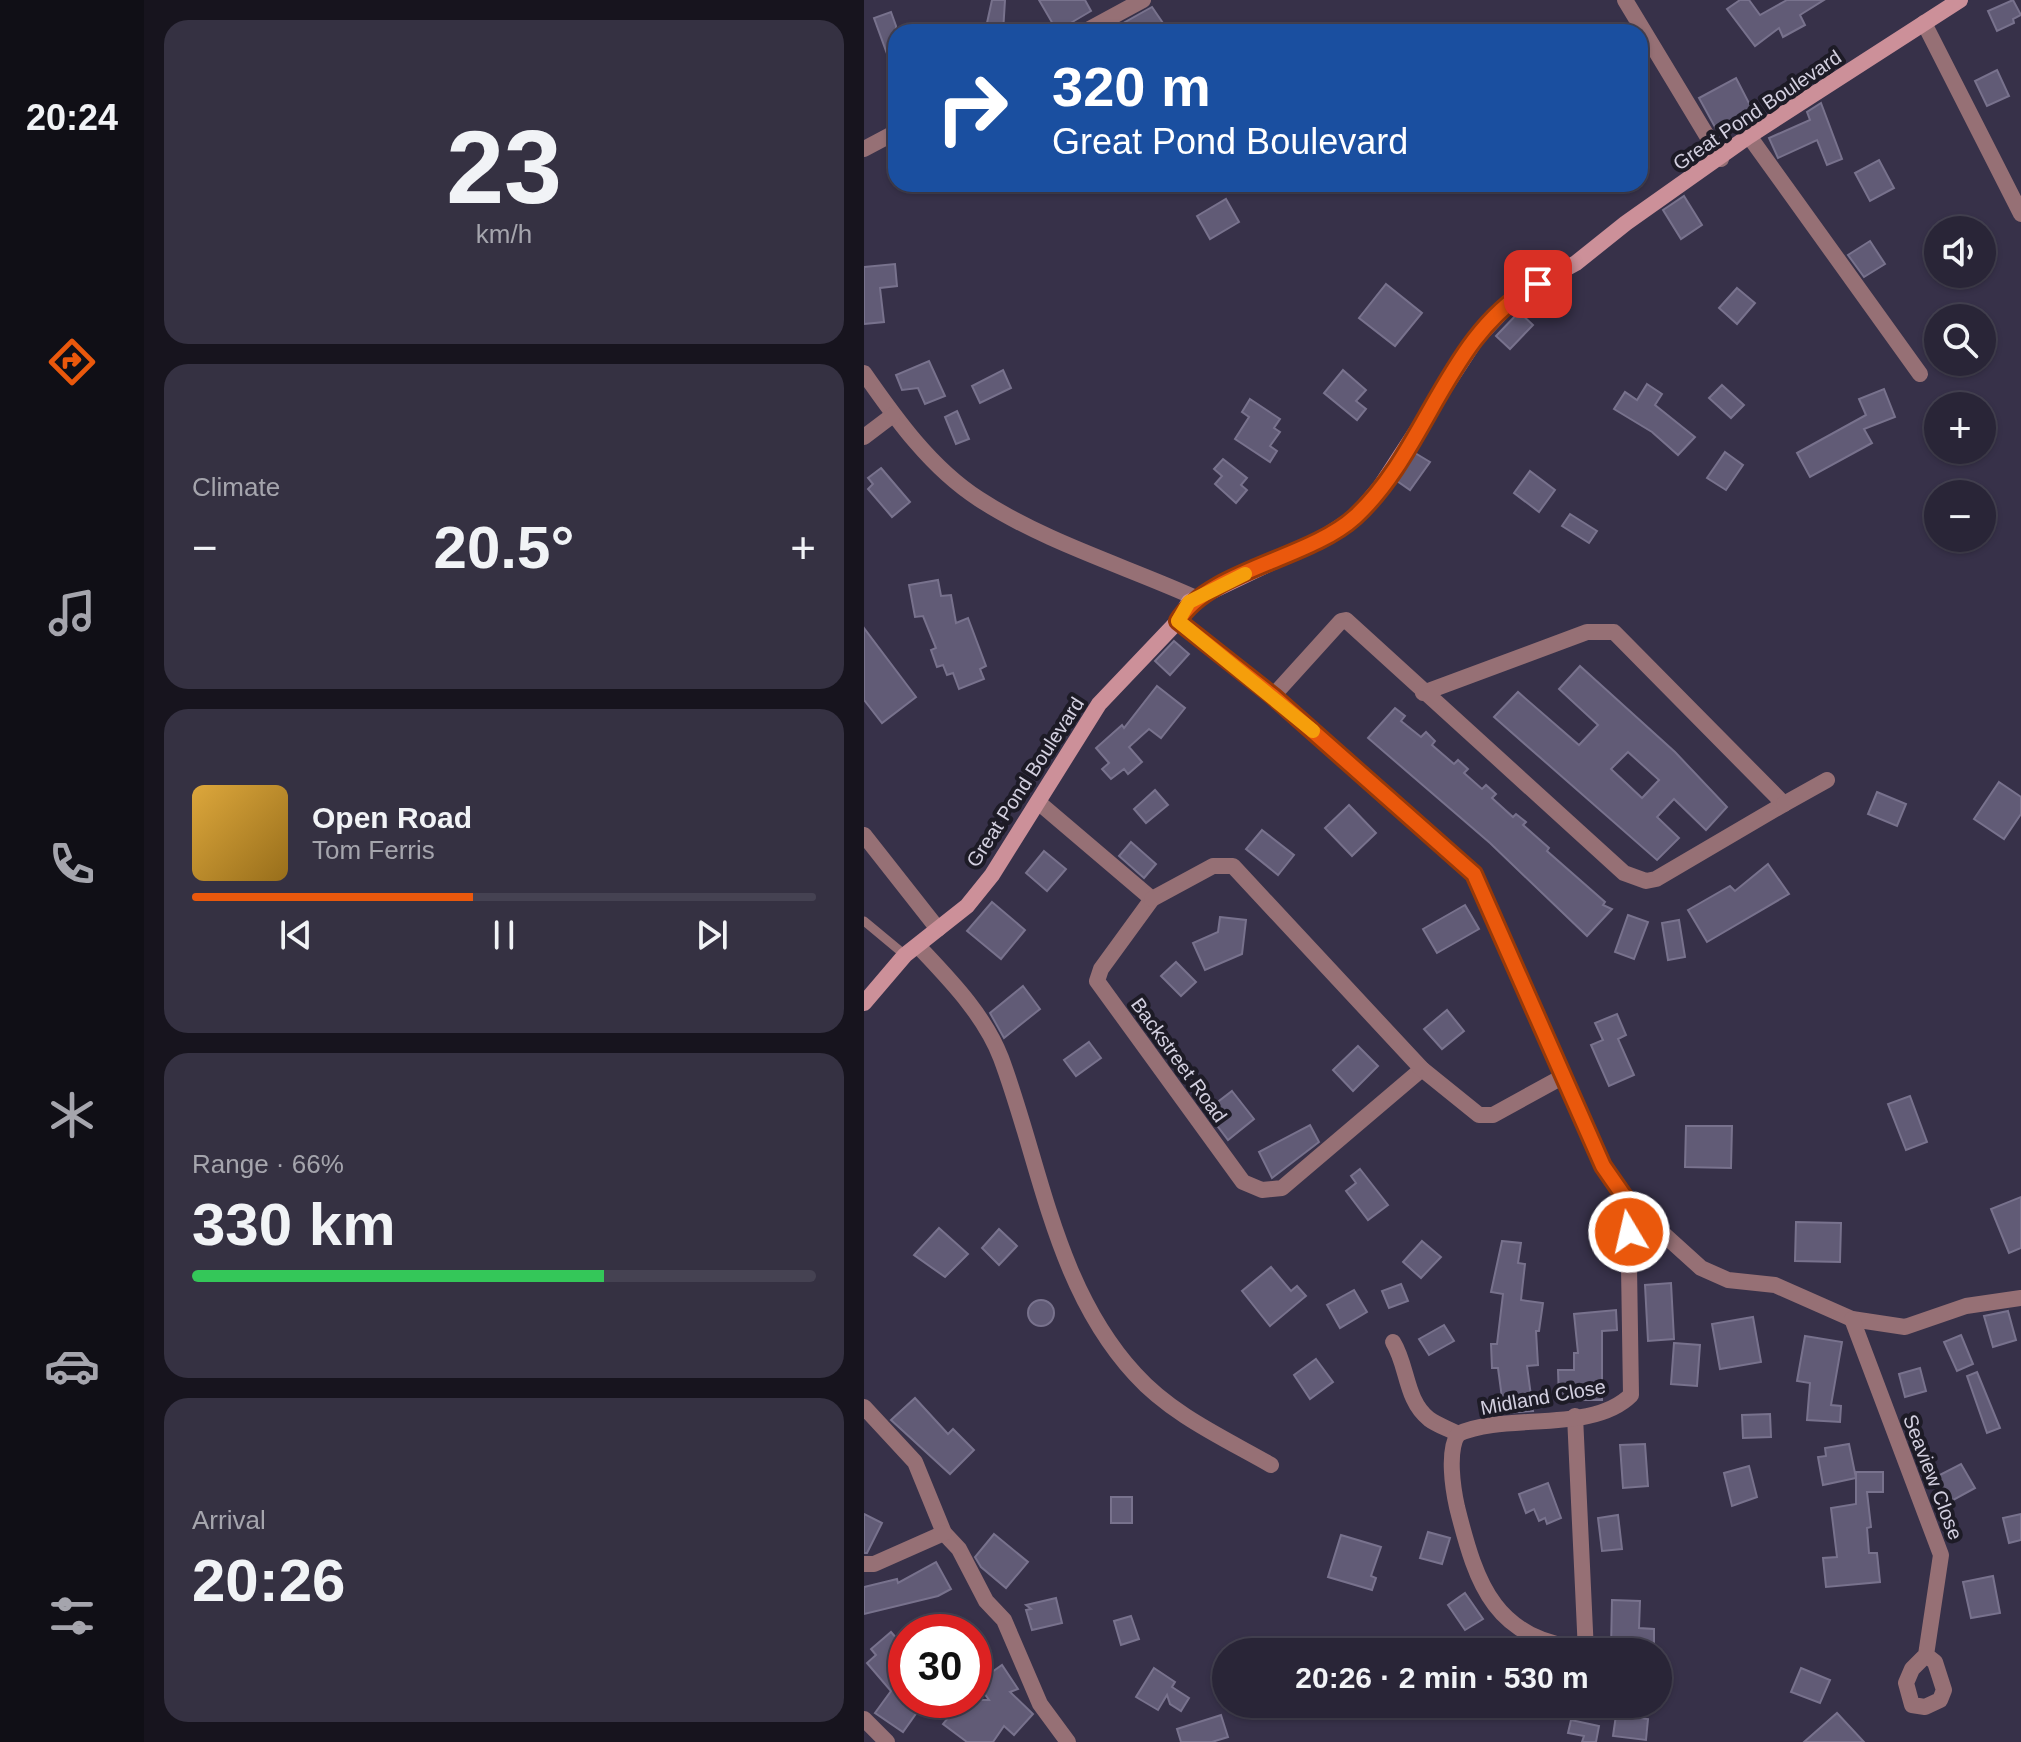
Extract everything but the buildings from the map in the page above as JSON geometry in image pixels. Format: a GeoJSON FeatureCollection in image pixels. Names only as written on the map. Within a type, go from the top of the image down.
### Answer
{"type":"FeatureCollection","features":[{"type":"Feature","properties":{"kind":"street"},"geometry":{"type":"LineString","coordinates":[[1099,24],[1143,0]]}},
{"type":"Feature","properties":{"kind":"street"},"geometry":{"type":"LineString","coordinates":[[1625,0],[1639,24]]}},
{"type":"Feature","properties":{"kind":"street","name":"Great Pond Boulevard"},"geometry":{"type":"LineString","coordinates":[[864,1003],[912,950],[967,906],[992,875],[1099,704],[1196,598],[1321,539],[1355,517],[1380,487],[1463,358],[1497,314],[1519,294],[1576,263],[1626,223],[1721,159],[1749,136],[1960,0]]}},
{"type":"Feature","properties":{"kind":"street"},"geometry":{"type":"LineString","coordinates":[[1924,23],[2021,214]]}},
{"type":"Feature","properties":{"kind":"street"},"geometry":{"type":"LineString","coordinates":[[1648,38],[1721,159]]}},
{"type":"Feature","properties":{"kind":"street"},"geometry":{"type":"LineString","coordinates":[[864,149],[888,136]]}},
{"type":"Feature","properties":{"kind":"street"},"geometry":{"type":"LineString","coordinates":[[1749,136],[1920,374]]}},
{"type":"Feature","properties":{"kind":"street"},"geometry":{"type":"LineString","coordinates":[[864,373],[893,415],[941,469],[979,500],[1074,547],[1196,598]]}},
{"type":"Feature","properties":{"kind":"street"},"geometry":{"type":"LineString","coordinates":[[864,437],[893,415]]}},
{"type":"Feature","properties":{"kind":"street"},"geometry":{"type":"LineString","coordinates":[[1273,696],[1341,621],[1346,620],[1423,693],[1633,878],[1656,879],[1827,780]]}},
{"type":"Feature","properties":{"kind":"street"},"geometry":{"type":"LineString","coordinates":[[1178,621],[1273,696],[1474,874],[1603,1166],[1628,1202],[1701,1268],[1728,1280],[1775,1285],[1852,1319],[1905,1327],[1966,1306],[2021,1298]]}},
{"type":"Feature","properties":{"kind":"street"},"geometry":{"type":"LineString","coordinates":[[1423,693],[1587,632],[1614,632],[1784,804]]}},
{"type":"Feature","properties":{"kind":"street"},"geometry":{"type":"LineString","coordinates":[[1038,802],[1152,899],[1213,866],[1233,866],[1422,1069],[1479,1115],[1493,1115],[1564,1076]]}},
{"type":"Feature","properties":{"kind":"street"},"geometry":{"type":"LineString","coordinates":[[864,835],[938,929]]}},
{"type":"Feature","properties":{"kind":"street","name":"Backstreet Road"},"geometry":{"type":"LineString","coordinates":[[1152,899],[1101,969],[1097,981],[1243,1182],[1262,1190],[1282,1188],[1422,1069]]}},
{"type":"Feature","properties":{"kind":"street"},"geometry":{"type":"LineString","coordinates":[[912,950],[981,1020],[1000,1056],[1057,1237],[1092,1318],[1135,1375],[1176,1411],[1271,1465]]}},
{"type":"Feature","properties":{"kind":"street","name":"Midland Close"},"geometry":{"type":"LineString","coordinates":[[1458,1434],[1575,1416],[1614,1407],[1631,1395],[1628,1202]]}},
{"type":"Feature","properties":{"kind":"street","name":"Seaview Close"},"geometry":{"type":"LineString","coordinates":[[1852,1319],[1941,1555],[1926,1655]]}},
{"type":"Feature","properties":{"kind":"street"},"geometry":{"type":"LineString","coordinates":[[1393,1342],[1401,1354],[1413,1398],[1428,1418],[1458,1434],[1453,1490],[1472,1569],[1491,1601],[1518,1627],[1538,1638]]}},
{"type":"Feature","properties":{"kind":"street"},"geometry":{"type":"LineString","coordinates":[[864,1407],[915,1462],[944,1533],[959,1549],[986,1601],[1004,1620],[1040,1704],[1068,1742]]}},
{"type":"Feature","properties":{"kind":"street"},"geometry":{"type":"LineString","coordinates":[[1575,1416],[1585,1638]]}},
{"type":"Feature","properties":{"kind":"street"},"geometry":{"type":"LineString","coordinates":[[864,1564],[874,1564],[944,1533]]}},
{"type":"Feature","properties":{"kind":"street"},"geometry":{"type":"LineString","coordinates":[[864,1719],[887,1742]]}},
{"type":"Feature","properties":{"kind":"lane"},"geometry":{"type":"LineString","coordinates":[[864,921],[912,950]]}},
{"type":"Feature","properties":{"kind":"slow traffic"},"geometry":{"type":"LineString","coordinates":[[1245,574],[1189,602],[1178,621],[1313,731]]}},
{"type":"Feature","properties":{"kind":"route"},"geometry":{"type":"LineString","coordinates":[[1538,284],[1519,294],[1486,326],[1415,436],[1373,497],[1355,517],[1321,539],[1189,602],[1178,621],[1273,696],[1474,874],[1603,1166],[1628,1202],[1629,1232]]}}]}
